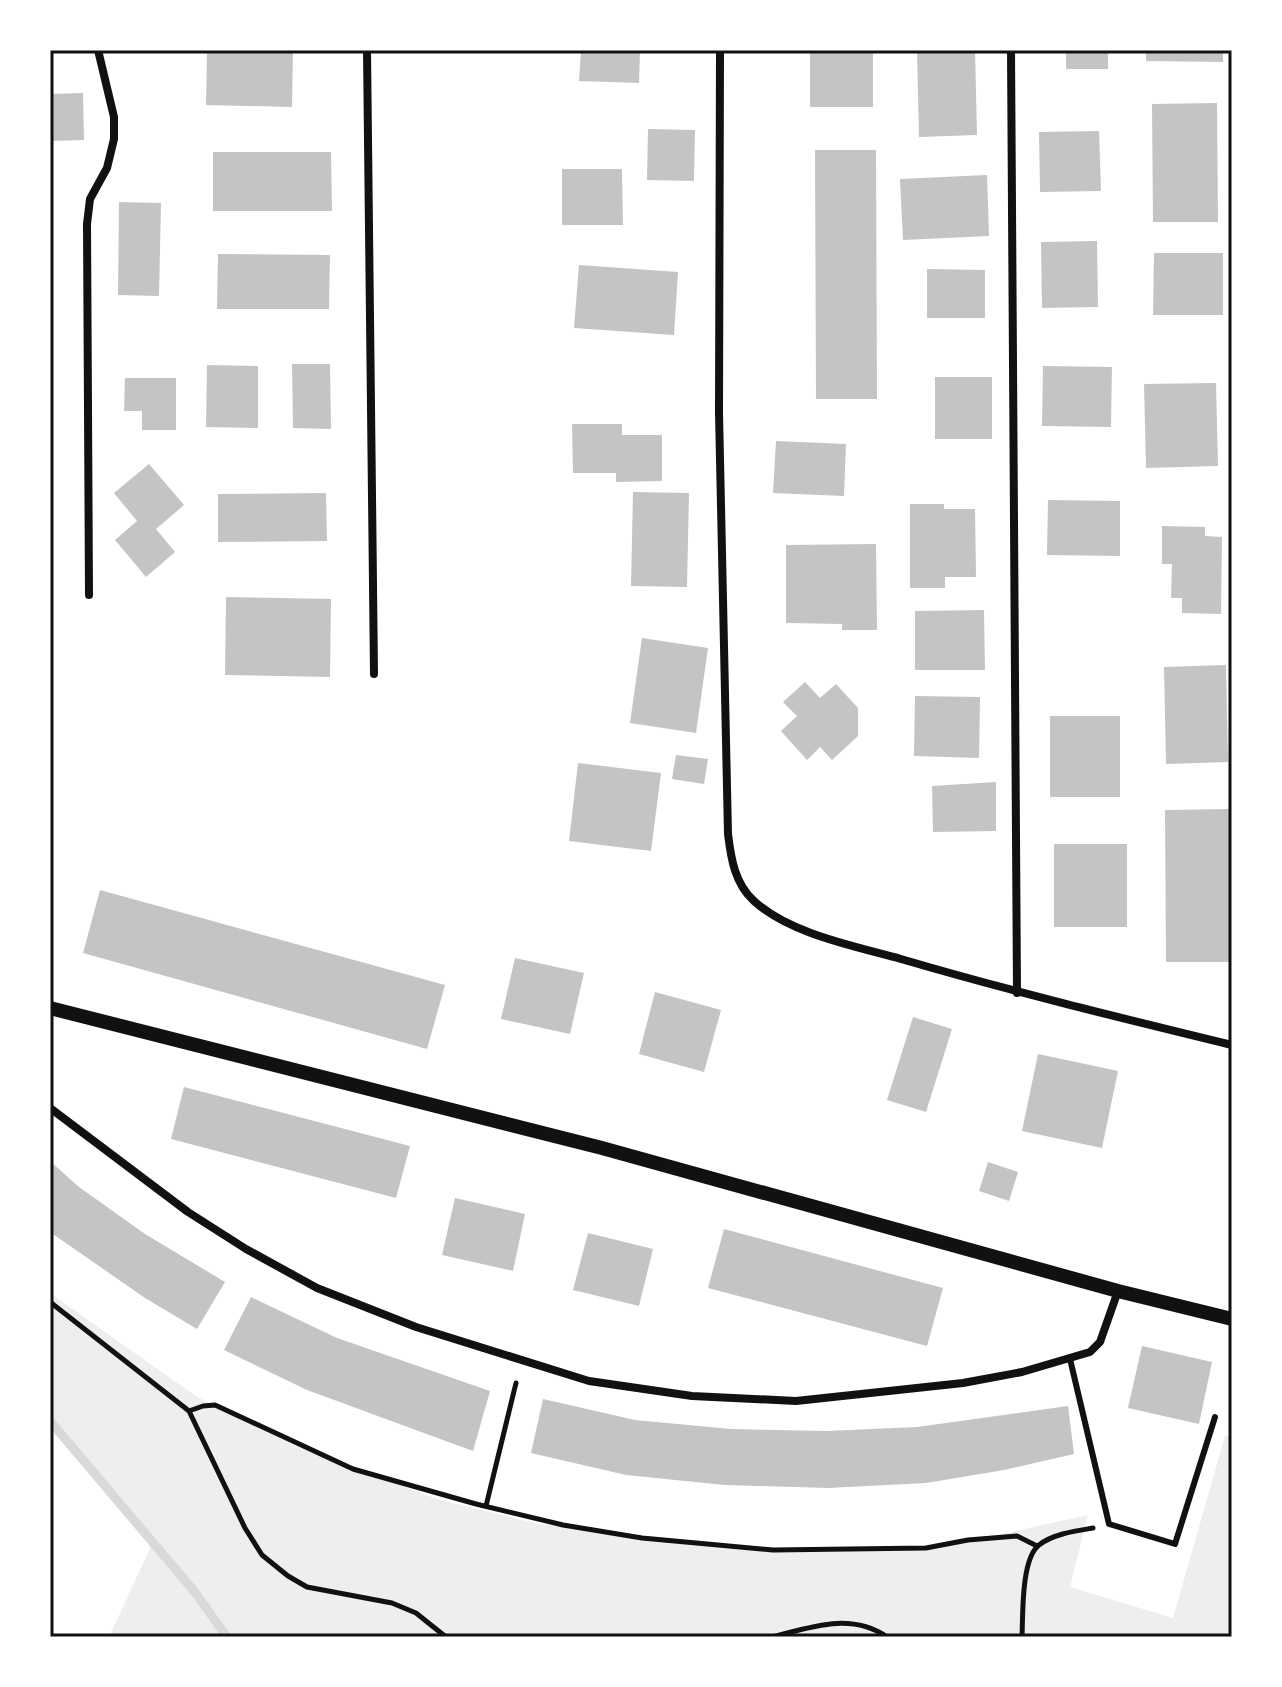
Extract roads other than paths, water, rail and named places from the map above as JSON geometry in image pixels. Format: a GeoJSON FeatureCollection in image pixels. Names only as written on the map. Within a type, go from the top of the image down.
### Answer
{"type":"FeatureCollection","features":[{"type":"Feature","properties":{"kind":"street"},"geometry":{"type":"LineString","coordinates":[[89,595],[87,224],[90,199],[107,168],[114,139],[114,117],[98,50]]}},
{"type":"Feature","properties":{"kind":"street"},"geometry":{"type":"LineString","coordinates":[[367,50],[374,674]]}},
{"type":"Feature","properties":{"kind":"street"},"geometry":{"type":"LineString","coordinates":[[720,50],[720,443],[728,834],[738,879],[748,895],[764,909],[809,933],[1017,993],[1232,1045]]}},
{"type":"Feature","properties":{"kind":"street"},"geometry":{"type":"LineString","coordinates":[[1011,50],[1017,993]]}},
{"type":"Feature","properties":{"kind":"street"},"geometry":{"type":"LineString","coordinates":[[50,1008],[602,1148],[1118,1291],[1232,1319]]}},
{"type":"Feature","properties":{"kind":"street"},"geometry":{"type":"LineString","coordinates":[[50,1108],[188,1212],[246,1249],[317,1288],[416,1327],[589,1381],[692,1396],[796,1401],[963,1383],[1022,1372],[1090,1352],[1097,1347],[1118,1291]]}},
{"type":"Feature","properties":{"kind":"lane"},"geometry":{"type":"LineString","coordinates":[[1070,1359],[1109,1524],[1175,1544],[1215,1417]]}},
{"type":"Feature","properties":{"kind":"waterway"},"geometry":{"type":"LineString","coordinates":[[50,1421],[194,1591],[227,1637]]}}]}
